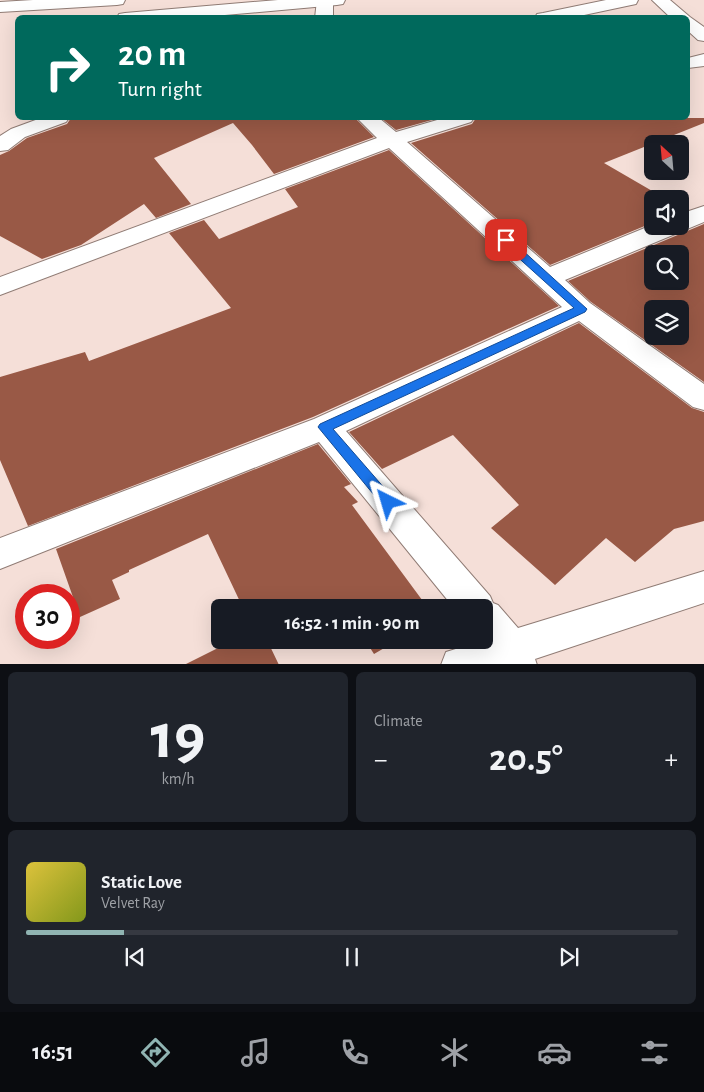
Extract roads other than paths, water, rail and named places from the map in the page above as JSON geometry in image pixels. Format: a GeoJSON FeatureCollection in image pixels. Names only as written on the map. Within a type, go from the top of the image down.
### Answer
{"type":"FeatureCollection","features":[{"type":"Feature","properties":{"kind":"main road"},"geometry":{"type":"LineString","coordinates":[[0,7],[117,0]]}},
{"type":"Feature","properties":{"kind":"main road"},"geometry":{"type":"LineString","coordinates":[[558,15],[630,0]]}},
{"type":"Feature","properties":{"kind":"main road"},"geometry":{"type":"LineString","coordinates":[[660,0],[678,15]]}},
{"type":"Feature","properties":{"kind":"main road"},"geometry":{"type":"LineString","coordinates":[[172,15],[328,5]]}},
{"type":"Feature","properties":{"kind":"main road"},"geometry":{"type":"LineString","coordinates":[[690,24],[704,36]]}},
{"type":"Feature","properties":{"kind":"main road"},"geometry":{"type":"LineString","coordinates":[[690,63],[704,60]]}},
{"type":"Feature","properties":{"kind":"main road"},"geometry":{"type":"LineString","coordinates":[[0,145],[9,134],[52,120]]}},
{"type":"Feature","properties":{"kind":"main road"},"geometry":{"type":"LineString","coordinates":[[369,120],[582,309],[704,399]]}},
{"type":"Feature","properties":{"kind":"main road"},"geometry":{"type":"LineString","coordinates":[[0,286],[392,140],[457,120]]}},
{"type":"Feature","properties":{"kind":"main road"},"geometry":{"type":"LineString","coordinates":[[689,219],[704,213]]}},
{"type":"Feature","properties":{"kind":"main road"},"geometry":{"type":"LineString","coordinates":[[548,278],[651,235]]}},
{"type":"Feature","properties":{"kind":"main road"},"geometry":{"type":"LineString","coordinates":[[0,554],[325,427],[582,309]]}},
{"type":"Feature","properties":{"kind":"main road"},"geometry":{"type":"LineString","coordinates":[[325,427],[469,599]]}},
{"type":"Feature","properties":{"kind":"main road"},"geometry":{"type":"LineString","coordinates":[[460,664],[514,656],[704,587]]}},
{"type":"Feature","properties":{"kind":"main road"},"geometry":{"type":"LineString","coordinates":[[493,628],[514,656]]}}]}
